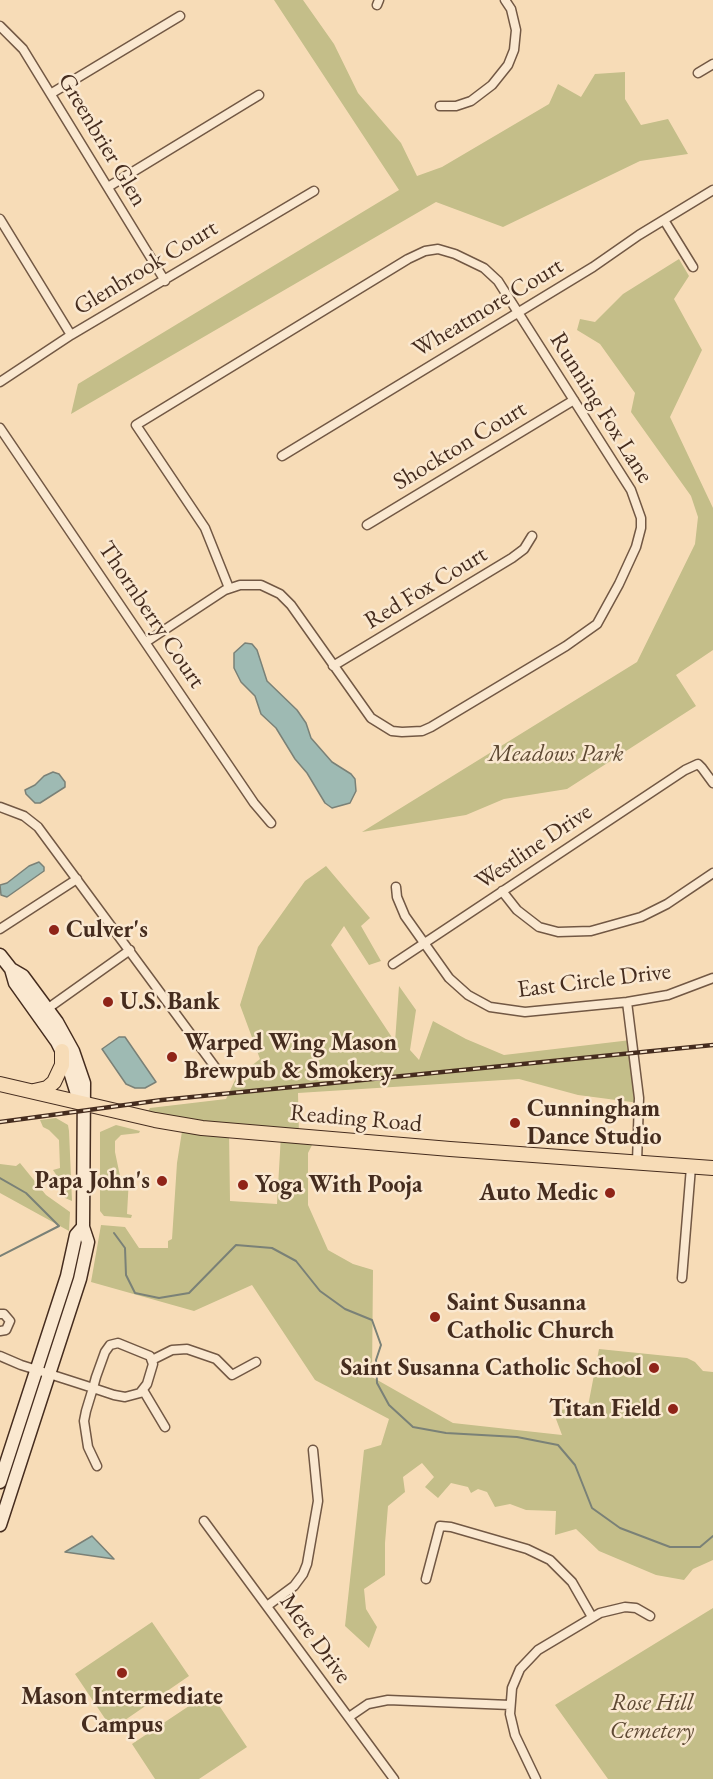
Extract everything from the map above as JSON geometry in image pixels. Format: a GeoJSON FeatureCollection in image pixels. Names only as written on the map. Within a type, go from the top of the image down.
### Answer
{"type":"FeatureCollection","features":[{"type":"Feature","properties":{"kind":"main road"},"geometry":{"type":"LineString","coordinates":[[0,955],[11,969],[23,976],[47,1009],[64,1035],[77,1061],[84,1083],[83,1227],[76,1235],[43,1372],[0,1524]]}},
{"type":"Feature","properties":{"kind":"main road"},"geometry":{"type":"LineString","coordinates":[[11,969],[15,983],[62,1051],[76,1091],[83,1103]]}},
{"type":"Feature","properties":{"kind":"main road"},"geometry":{"type":"LineString","coordinates":[[32,1092],[47,1088],[54,1082],[62,1065],[62,1051]]}},
{"type":"Feature","properties":{"kind":"main road","name":"Reading Road"},"geometry":{"type":"LineString","coordinates":[[0,1084],[155,1120],[202,1128],[713,1168]]}},
{"type":"Feature","properties":{"kind":"main road"},"geometry":{"type":"LineString","coordinates":[[0,1482],[43,1372]]}},
{"type":"Feature","properties":{"kind":"street"},"geometry":{"type":"LineString","coordinates":[[440,106],[456,106],[471,101],[492,85],[508,65],[514,50],[516,30],[511,9],[505,0]]}},
{"type":"Feature","properties":{"kind":"street"},"geometry":{"type":"LineString","coordinates":[[52,93],[180,16]]}},
{"type":"Feature","properties":{"kind":"street","name":"Greenbrier Glen"},"geometry":{"type":"LineString","coordinates":[[0,26],[23,49],[52,93],[165,281]]}},
{"type":"Feature","properties":{"kind":"street"},"geometry":{"type":"LineString","coordinates":[[698,73],[713,64]]}},
{"type":"Feature","properties":{"kind":"street"},"geometry":{"type":"LineString","coordinates":[[108,187],[259,95]]}},
{"type":"Feature","properties":{"kind":"street","name":"Wheatmore Court"},"geometry":{"type":"LineString","coordinates":[[282,456],[593,267],[622,246],[713,190]]}},
{"type":"Feature","properties":{"kind":"street","name":"Glenbrook Court"},"geometry":{"type":"LineString","coordinates":[[0,382],[71,335],[314,191]]}},
{"type":"Feature","properties":{"kind":"street"},"geometry":{"type":"LineString","coordinates":[[0,219],[71,335]]}},
{"type":"Feature","properties":{"kind":"street"},"geometry":{"type":"LineString","coordinates":[[664,220],[693,267]]}},
{"type":"Feature","properties":{"kind":"street","name":"Running Fox Lane"},"geometry":{"type":"LineString","coordinates":[[146,642],[229,588],[250,584],[261,585],[280,594],[291,605],[371,718],[388,729],[412,732],[427,729],[577,640],[597,624],[619,585],[636,547],[641,518],[631,490],[498,281],[484,268],[455,254],[438,249],[425,251],[408,259],[136,425],[205,528],[229,588]]}},
{"type":"Feature","properties":{"kind":"street","name":"Shockton Court"},"geometry":{"type":"LineString","coordinates":[[367,525],[573,400]]}},
{"type":"Feature","properties":{"kind":"street","name":"Thornberry Court"},"geometry":{"type":"LineString","coordinates":[[0,428],[255,803],[271,823]]}},
{"type":"Feature","properties":{"kind":"street","name":"Red Fox Court"},"geometry":{"type":"LineString","coordinates":[[333,666],[512,558],[524,549],[532,536]]}},
{"type":"Feature","properties":{"kind":"street","name":"Westline Drive"},"geometry":{"type":"LineString","coordinates":[[393,964],[685,770],[698,764],[713,783]]}},
{"type":"Feature","properties":{"kind":"street"},"geometry":{"type":"LineString","coordinates":[[0,807],[24,816],[38,827],[218,1071]]}},
{"type":"Feature","properties":{"kind":"street"},"geometry":{"type":"LineString","coordinates":[[502,891],[524,917],[539,927],[558,932],[591,931],[641,917],[667,904],[713,873]]}},
{"type":"Feature","properties":{"kind":"street"},"geometry":{"type":"LineString","coordinates":[[0,929],[75,876]]}},
{"type":"Feature","properties":{"kind":"street","name":"East Circle Drive"},"geometry":{"type":"LineString","coordinates":[[396,887],[401,907],[456,986],[490,1007],[525,1012],[627,1002],[668,995],[713,978]]}},
{"type":"Feature","properties":{"kind":"street"},"geometry":{"type":"LineString","coordinates":[[47,1009],[130,950]]}},
{"type":"Feature","properties":{"kind":"street"},"geometry":{"type":"LineString","coordinates":[[627,1002],[639,1098],[637,1163]]}},
{"type":"Feature","properties":{"kind":"street"},"geometry":{"type":"LineString","coordinates":[[682,1278],[691,1167]]}},
{"type":"Feature","properties":{"kind":"street"},"geometry":{"type":"LineString","coordinates":[[0,1314],[4,1314],[10,1321],[6,1330],[0,1331]]}},
{"type":"Feature","properties":{"kind":"street"},"geometry":{"type":"LineString","coordinates":[[0,1356],[43,1372],[93,1388],[125,1397],[136,1396],[143,1390],[153,1370],[152,1360],[147,1354],[118,1343],[112,1344],[105,1352],[93,1388],[86,1411],[85,1431],[88,1447],[97,1466]]}},
{"type":"Feature","properties":{"kind":"street"},"geometry":{"type":"LineString","coordinates":[[152,1360],[172,1350],[187,1349],[216,1359],[232,1376],[255,1362]]}},
{"type":"Feature","properties":{"kind":"street"},"geometry":{"type":"LineString","coordinates":[[143,1390],[165,1427]]}},
{"type":"Feature","properties":{"kind":"street"},"geometry":{"type":"LineString","coordinates":[[267,1606],[294,1586],[307,1564],[318,1501],[313,1450]]}},
{"type":"Feature","properties":{"kind":"street","name":"Mere Drive"},"geometry":{"type":"LineString","coordinates":[[204,1521],[394,1779]]}},
{"type":"Feature","properties":{"kind":"street"},"geometry":{"type":"LineString","coordinates":[[426,1579],[440,1526],[451,1527],[526,1549],[550,1560],[572,1582],[592,1617]]}},
{"type":"Feature","properties":{"kind":"street"},"geometry":{"type":"LineString","coordinates":[[536,1779],[515,1735],[510,1704],[516,1676],[530,1657],[546,1644],[609,1609],[636,1608],[650,1616]]}},
{"type":"Feature","properties":{"kind":"street"},"geometry":{"type":"LineString","coordinates":[[349,1717],[368,1704],[388,1700],[510,1704]]}},
{"type":"Feature","properties":{"kind":"green space"},"geometry":{"type":"Polygon","coordinates":[[[274,0],[303,0],[334,44],[358,93],[401,143],[417,176],[442,167],[549,104],[558,84],[581,97],[595,74],[625,72],[625,99],[641,125],[668,119],[688,154],[640,161],[503,227],[436,202],[71,414],[78,384],[399,190],[274,0]]]}},
{"type":"Feature","properties":{"kind":"green space","name":"Meadows Park"},"geometry":{"type":"Polygon","coordinates":[[[679,259],[689,276],[674,299],[702,350],[670,417],[713,508],[713,650],[676,675],[696,706],[567,789],[504,799],[466,815],[362,832],[637,662],[695,544],[698,517],[691,496],[631,412],[635,393],[600,344],[577,330],[580,319],[595,322],[623,294],[679,259]]]}},
{"type":"Feature","properties":{"kind":"green space"},"geometry":{"type":"Polygon","coordinates":[[[326,866],[370,918],[361,926],[381,961],[369,965],[344,926],[331,945],[395,1042],[399,986],[416,1010],[410,1050],[419,1060],[433,1021],[466,1039],[504,1055],[631,1040],[639,1103],[578,1095],[519,1079],[298,1093],[299,1136],[316,1137],[308,1153],[308,1205],[328,1250],[353,1264],[373,1270],[372,1377],[453,1423],[562,1435],[553,1411],[588,1406],[599,1349],[687,1358],[695,1362],[703,1371],[713,1372],[713,1560],[693,1569],[684,1580],[656,1575],[599,1551],[576,1529],[555,1535],[556,1511],[526,1510],[510,1504],[495,1507],[487,1492],[478,1489],[471,1493],[468,1487],[451,1483],[438,1498],[425,1487],[434,1477],[422,1463],[403,1477],[405,1492],[388,1506],[385,1575],[364,1589],[366,1609],[377,1627],[369,1648],[345,1626],[364,1450],[381,1445],[389,1419],[315,1380],[252,1285],[194,1311],[91,1282],[101,1225],[125,1227],[139,1248],[168,1248],[168,1241],[172,1239],[177,1163],[183,1125],[144,1118],[150,1108],[226,1099],[236,1078],[260,1059],[240,1005],[258,947],[305,881],[326,866]],[[229,1130],[230,1201],[277,1204],[281,1135],[229,1130]]]}},
{"type":"Feature","properties":{"kind":"green space"},"geometry":{"type":"Polygon","coordinates":[[[56,1118],[68,1125],[72,1201],[65,1198],[59,1188],[63,1185],[53,1170],[60,1168],[59,1140],[43,1127],[40,1120],[56,1118]]]}},
{"type":"Feature","properties":{"kind":"green space"},"geometry":{"type":"Polygon","coordinates":[[[116,1125],[140,1131],[121,1135],[115,1141],[120,1176],[134,1176],[129,1178],[127,1214],[132,1215],[131,1218],[104,1216],[100,1211],[100,1132],[116,1125]]]}},
{"type":"Feature","properties":{"kind":"green space"},"geometry":{"type":"Polygon","coordinates":[[[20,1163],[46,1195],[70,1212],[69,1231],[0,1193],[0,1164],[16,1166],[20,1163]]]}},
{"type":"Feature","properties":{"kind":"green space","name":"Rose Hill Cemetery"},"geometry":{"type":"Polygon","coordinates":[[[713,1608],[713,1779],[608,1779],[555,1705],[713,1608]]]}},
{"type":"Feature","properties":{"kind":"green space"},"geometry":{"type":"Polygon","coordinates":[[[152,1622],[189,1676],[112,1729],[75,1674],[152,1622]]]}},
{"type":"Feature","properties":{"kind":"green space"},"geometry":{"type":"Polygon","coordinates":[[[210,1692],[247,1747],[199,1779],[155,1779],[132,1744],[210,1692]]]}},
{"type":"Feature","properties":{"kind":"water"},"geometry":{"type":"Polygon","coordinates":[[[245,643],[252,644],[257,650],[267,681],[297,710],[306,723],[311,738],[332,762],[355,779],[356,791],[350,803],[332,808],[325,803],[276,728],[261,714],[255,696],[241,682],[234,668],[234,653],[245,643]]]}},
{"type":"Feature","properties":{"kind":"water"},"geometry":{"type":"Polygon","coordinates":[[[53,772],[59,774],[65,782],[65,787],[40,803],[35,803],[25,790],[53,772]]]}},
{"type":"Feature","properties":{"kind":"water"},"geometry":{"type":"Polygon","coordinates":[[[39,862],[44,867],[44,871],[7,897],[1,895],[0,885],[7,883],[29,866],[39,862]]]}},
{"type":"Feature","properties":{"kind":"water"},"geometry":{"type":"Polygon","coordinates":[[[119,1037],[125,1037],[156,1082],[145,1088],[135,1088],[126,1084],[102,1049],[119,1037]]]}},
{"type":"Feature","properties":{"kind":"water"},"geometry":{"type":"Polygon","coordinates":[[[92,1536],[114,1559],[65,1552],[92,1536]]]}},
{"type":"Feature","properties":{"kind":"waterway"},"geometry":{"type":"LineString","coordinates":[[0,1178],[26,1193],[59,1226],[0,1256]]}},
{"type":"Feature","properties":{"kind":"waterway"},"geometry":{"type":"LineString","coordinates":[[114,1233],[125,1248],[126,1275],[135,1293],[159,1298],[189,1293],[236,1245],[272,1248],[296,1261],[320,1291],[345,1309],[372,1320],[381,1345],[376,1360],[377,1383],[389,1405],[413,1427],[446,1433],[517,1437],[558,1445],[575,1465],[592,1508],[620,1528],[670,1547],[700,1547],[713,1536]]}},
{"type":"Feature","properties":{"kind":"railway"},"geometry":{"type":"LineString","coordinates":[[0,1122],[162,1100],[713,1045]]}},
{"type":"Feature","properties":{"kind":"place","name":"Culver's"},"geometry":{"type":"Point","coordinates":[54,930]}},
{"type":"Feature","properties":{"kind":"place","name":"U.S. Bank"},"geometry":{"type":"Point","coordinates":[108,1002]}},
{"type":"Feature","properties":{"kind":"place","name":"Warped Wing Mason Brewpub & Smokery"},"geometry":{"type":"Point","coordinates":[172,1057]}},
{"type":"Feature","properties":{"kind":"place","name":"Cunningham Dance Studio"},"geometry":{"type":"Point","coordinates":[515,1123]}},
{"type":"Feature","properties":{"kind":"place","name":"Papa John's"},"geometry":{"type":"Point","coordinates":[162,1181]}},
{"type":"Feature","properties":{"kind":"place","name":"Yoga With Pooja"},"geometry":{"type":"Point","coordinates":[243,1185]}},
{"type":"Feature","properties":{"kind":"place","name":"Auto Medic"},"geometry":{"type":"Point","coordinates":[610,1193]}},
{"type":"Feature","properties":{"kind":"place","name":"Saint Susanna Catholic Church"},"geometry":{"type":"Point","coordinates":[435,1317]}},
{"type":"Feature","properties":{"kind":"place","name":"Saint Susanna Catholic School"},"geometry":{"type":"Point","coordinates":[654,1368]}},
{"type":"Feature","properties":{"kind":"place","name":"Titan Field"},"geometry":{"type":"Point","coordinates":[673,1409]}},
{"type":"Feature","properties":{"kind":"place","name":"Mason Intermediate Campus"},"geometry":{"type":"Point","coordinates":[122,1673]}}]}
